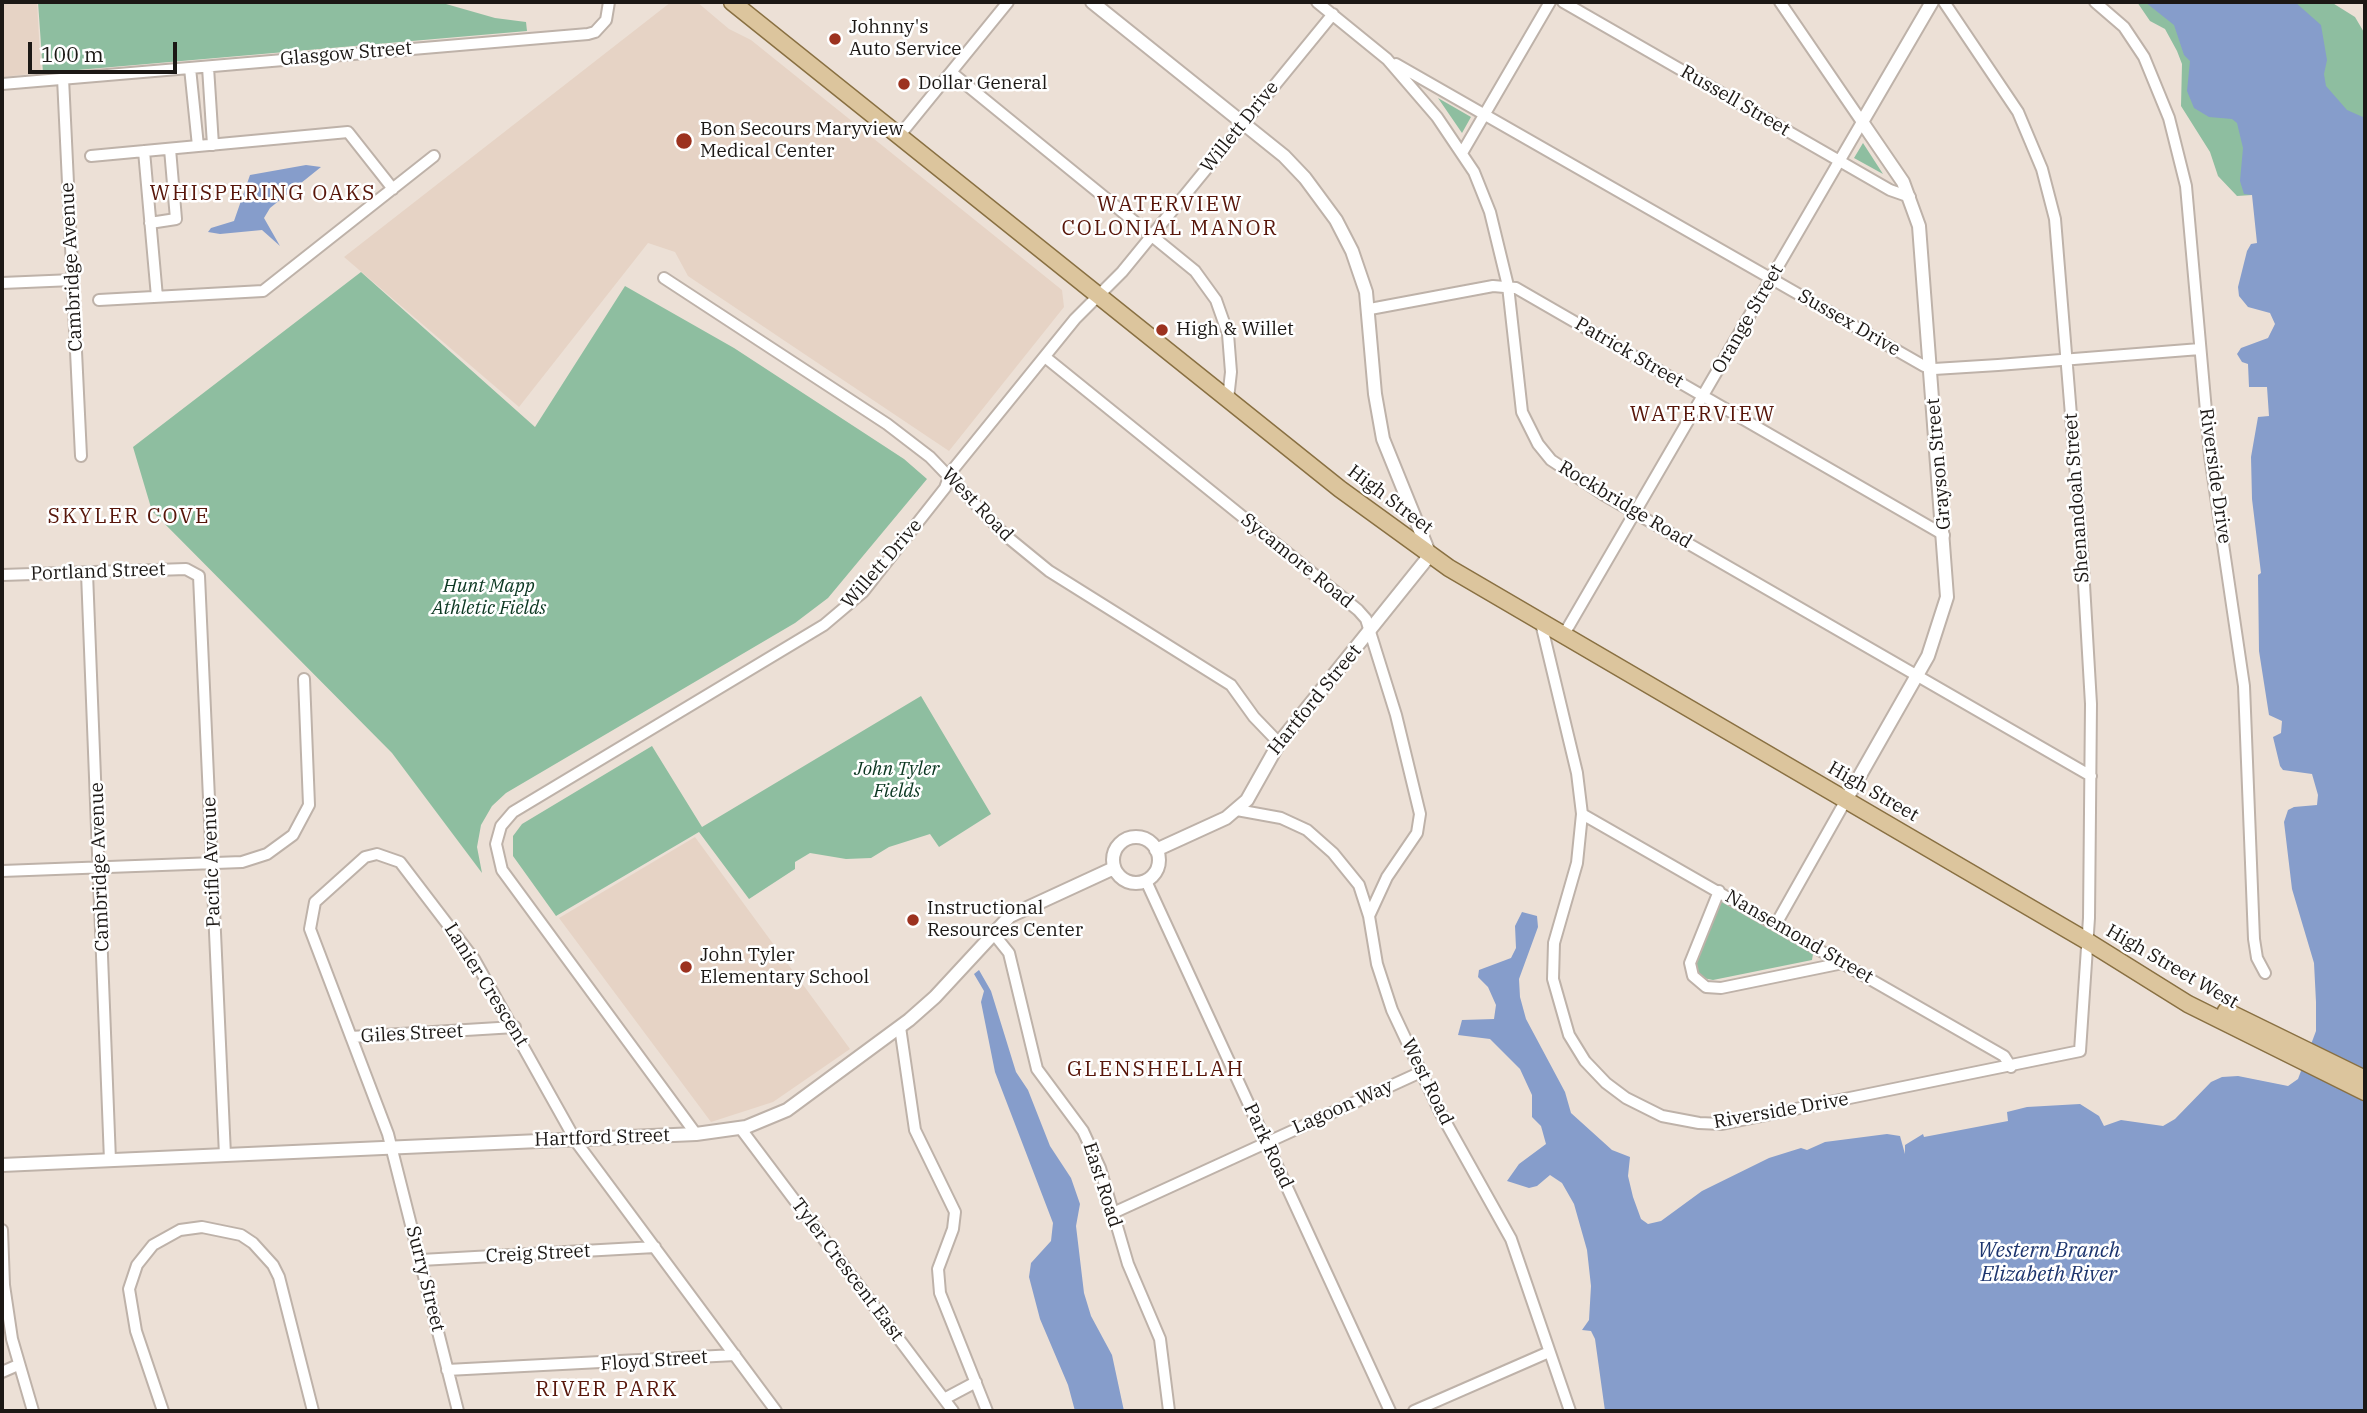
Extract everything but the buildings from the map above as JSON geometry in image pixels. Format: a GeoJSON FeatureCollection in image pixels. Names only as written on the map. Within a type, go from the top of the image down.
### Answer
{"type":"FeatureCollection","features":[{"type":"Feature","properties":{"kind":"main road","name":"High Street"},"geometry":{"type":"LineString","coordinates":[[741,5],[1099,297],[1340,489],[1430,555],[1563,636],[2087,941]]}},
{"type":"Feature","properties":{"kind":"main road","name":"High Street West"},"geometry":{"type":"LineString","coordinates":[[2087,941],[2188,1004],[2365,1079]]}},
{"type":"Feature","properties":{"kind":"main road","name":"High Street West"},"geometry":{"type":"LineString","coordinates":[[2284,1046],[2365,1093]]}},
{"type":"Feature","properties":{"kind":"street","name":"Glasgow Street"},"geometry":{"type":"LineString","coordinates":[[2,84],[588,34],[603,24],[609,2]]}},
{"type":"Feature","properties":{"kind":"street"},"geometry":{"type":"LineString","coordinates":[[899,136],[1009,2]]}},
{"type":"Feature","properties":{"kind":"street"},"geometry":{"type":"LineString","coordinates":[[1092,2],[1284,156],[1322,199],[1352,251],[1370,309],[1375,394],[1383,439],[1430,555]]}},
{"type":"Feature","properties":{"kind":"street","name":"Rockbridge Road"},"geometry":{"type":"LineString","coordinates":[[1317,2],[1387,59],[1429,107],[1462,153],[1487,202],[1508,286],[1518,394],[1528,427],[1538,444],[1564,470],[1635,513],[2091,776]]}},
{"type":"Feature","properties":{"kind":"street"},"geometry":{"type":"LineString","coordinates":[[1462,153],[1550,2]]}},
{"type":"Feature","properties":{"kind":"street","name":"Russell Street"},"geometry":{"type":"LineString","coordinates":[[1563,2],[1890,190],[1910,197]]}},
{"type":"Feature","properties":{"kind":"street","name":"Grayson Street"},"geometry":{"type":"LineString","coordinates":[[1776,924],[1918,676],[1944,612],[1948,575],[1919,226],[1910,197],[1780,2]]}},
{"type":"Feature","properties":{"kind":"street","name":"Orange Street"},"geometry":{"type":"LineString","coordinates":[[1563,636],[1932,2]]}},
{"type":"Feature","properties":{"kind":"street","name":"Shenandoah Street"},"geometry":{"type":"LineString","coordinates":[[1944,2],[2018,112],[2042,169],[2055,219],[2082,550],[2091,705],[2083,1023]]}},
{"type":"Feature","properties":{"kind":"street","name":"Riverside Drive"},"geometry":{"type":"LineString","coordinates":[[2095,2],[2114,16],[2135,41],[2169,118],[2186,186],[2210,456],[2244,687],[2250,782],[2253,939],[2257,958],[2265,973]]}},
{"type":"Feature","properties":{"kind":"street","name":"Willett Drive"},"geometry":{"type":"LineString","coordinates":[[696,1134],[502,870],[496,854],[497,836],[513,813],[833,619],[876,576],[945,488],[949,476],[1045,357],[1152,235],[1333,14]]}},
{"type":"Feature","properties":{"kind":"street","name":"Sussex Drive"},"geometry":{"type":"LineString","coordinates":[[1387,59],[1931,369]]}},
{"type":"Feature","properties":{"kind":"street"},"geometry":{"type":"LineString","coordinates":[[208,67],[214,145]]}},
{"type":"Feature","properties":{"kind":"street"},"geometry":{"type":"LineString","coordinates":[[190,68],[198,146]]}},
{"type":"Feature","properties":{"kind":"street"},"geometry":{"type":"LineString","coordinates":[[952,73],[1195,271],[1216,300],[1226,326],[1231,353],[1228,399]]}},
{"type":"Feature","properties":{"kind":"street","name":"Cambridge Avenue"},"geometry":{"type":"LineString","coordinates":[[63,78],[81,456]]}},
{"type":"Feature","properties":{"kind":"street"},"geometry":{"type":"LineString","coordinates":[[91,156],[348,132],[393,189]]}},
{"type":"Feature","properties":{"kind":"street"},"geometry":{"type":"LineString","coordinates":[[150,223],[176,219],[170,149]]}},
{"type":"Feature","properties":{"kind":"street"},"geometry":{"type":"LineString","coordinates":[[144,151],[157,297]]}},
{"type":"Feature","properties":{"kind":"street"},"geometry":{"type":"LineString","coordinates":[[99,300],[263,291],[434,156]]}},
{"type":"Feature","properties":{"kind":"street","name":"West Road"},"geometry":{"type":"LineString","coordinates":[[664,278],[887,424],[949,476],[1005,535],[1049,571],[1231,685],[1254,717],[1279,743]]}},
{"type":"Feature","properties":{"kind":"street"},"geometry":{"type":"LineString","coordinates":[[2,283],[72,280]]}},
{"type":"Feature","properties":{"kind":"street"},"geometry":{"type":"LineString","coordinates":[[1370,309],[1508,286]]}},
{"type":"Feature","properties":{"kind":"street","name":"Patrick Street"},"geometry":{"type":"LineString","coordinates":[[1508,286],[1944,535]]}},
{"type":"Feature","properties":{"kind":"street"},"geometry":{"type":"LineString","coordinates":[[1931,369],[2200,349]]}},
{"type":"Feature","properties":{"kind":"street","name":"Sycamore Road"},"geometry":{"type":"LineString","coordinates":[[1045,357],[1358,610],[1371,630],[1420,814],[1417,832],[1387,877],[1369,916]]}},
{"type":"Feature","properties":{"kind":"street","name":"Hartford Street"},"geometry":{"type":"LineString","coordinates":[[1156,850],[1237,810],[1254,789],[1262,768],[1279,743],[1430,555]]}},
{"type":"Feature","properties":{"kind":"street","name":"Portland Street"},"geometry":{"type":"LineString","coordinates":[[2,575],[194,571]]}},
{"type":"Feature","properties":{"kind":"street","name":"Pacific Avenue"},"geometry":{"type":"LineString","coordinates":[[194,571],[200,580],[225,1155]]}},
{"type":"Feature","properties":{"kind":"street","name":"Cambridge Avenue"},"geometry":{"type":"LineString","coordinates":[[87,573],[101,867],[110,1160]]}},
{"type":"Feature","properties":{"kind":"street","name":"Riverside Drive"},"geometry":{"type":"LineString","coordinates":[[1541,623],[1577,774],[1582,814],[1577,863],[1554,943],[1553,979],[1563,1021],[1577,1048],[1595,1072],[1626,1098],[1662,1116],[1722,1124],[2076,1054],[2082,1046],[2083,1023]]}},
{"type":"Feature","properties":{"kind":"street"},"geometry":{"type":"LineString","coordinates":[[2,871],[211,864],[242,862],[267,854],[293,835],[305,816],[309,801],[304,679]]}},
{"type":"Feature","properties":{"kind":"street","name":"West Road"},"geometry":{"type":"LineString","coordinates":[[1237,810],[1281,818],[1318,839],[1350,872],[1369,916],[1382,982],[1421,1072],[1511,1239],[1570,1411]]}},
{"type":"Feature","properties":{"kind":"street","name":"Nansemond Street"},"geometry":{"type":"LineString","coordinates":[[1582,814],[2004,1056],[2011,1068]]}},
{"type":"Feature","properties":{"kind":"street"},"geometry":{"type":"LineString","coordinates":[[1140,838],[1156,850],[1156,871],[1146,881],[1127,882],[1114,867],[1116,848],[1127,839],[1140,838]]}},
{"type":"Feature","properties":{"kind":"street","name":"Lanier Crescent"},"geometry":{"type":"LineString","coordinates":[[391,1147],[310,929],[309,920],[315,902],[365,857],[377,853],[400,862],[474,959],[515,1027],[575,1139],[776,1411]]}},
{"type":"Feature","properties":{"kind":"street","name":"Hartford Street"},"geometry":{"type":"LineString","coordinates":[[2,1166],[696,1134],[741,1129],[787,1110],[900,1027],[935,997],[993,933],[1021,909],[1063,893],[1114,867]]}},
{"type":"Feature","properties":{"kind":"street","name":"Park Road"},"geometry":{"type":"LineString","coordinates":[[1146,881],[1390,1411]]}},
{"type":"Feature","properties":{"kind":"street"},"geometry":{"type":"LineString","coordinates":[[1719,891],[1690,963],[1693,976],[1706,987],[1721,988],[1843,962]]}},
{"type":"Feature","properties":{"kind":"street","name":"East Road"},"geometry":{"type":"LineString","coordinates":[[993,933],[1009,953],[1037,1069],[1083,1130],[1100,1168],[1128,1264],[1160,1339],[1169,1411]]}},
{"type":"Feature","properties":{"kind":"street","name":"Giles Street"},"geometry":{"type":"LineString","coordinates":[[351,1037],[515,1027]]}},
{"type":"Feature","properties":{"kind":"street"},"geometry":{"type":"LineString","coordinates":[[900,1027],[915,1130],[955,1212],[953,1229],[939,1269],[940,1293],[987,1411]]}},
{"type":"Feature","properties":{"kind":"street","name":"Lagoon Way"},"geometry":{"type":"LineString","coordinates":[[1113,1213],[1421,1072]]}},
{"type":"Feature","properties":{"kind":"street","name":"Tyler Crescent East"},"geometry":{"type":"LineString","coordinates":[[741,1129],[953,1411]]}},
{"type":"Feature","properties":{"kind":"street","name":"Surry Street"},"geometry":{"type":"LineString","coordinates":[[391,1147],[458,1411]]}},
{"type":"Feature","properties":{"kind":"street"},"geometry":{"type":"LineString","coordinates":[[163,1411],[136,1331],[130,1289],[137,1265],[153,1245],[180,1230],[202,1227],[241,1236],[253,1243],[273,1265],[279,1277],[313,1411]]}},
{"type":"Feature","properties":{"kind":"street"},"geometry":{"type":"LineString","coordinates":[[2,1230],[4,1285],[18,1365],[33,1411]]}},
{"type":"Feature","properties":{"kind":"street","name":"Creig Street"},"geometry":{"type":"LineString","coordinates":[[421,1260],[655,1247]]}},
{"type":"Feature","properties":{"kind":"street"},"geometry":{"type":"LineString","coordinates":[[1414,1411],[1549,1352]]}},
{"type":"Feature","properties":{"kind":"street","name":"Floyd Street"},"geometry":{"type":"LineString","coordinates":[[447,1370],[736,1355]]}},
{"type":"Feature","properties":{"kind":"street"},"geometry":{"type":"LineString","coordinates":[[2,1372],[18,1365]]}},
{"type":"Feature","properties":{"kind":"street"},"geometry":{"type":"LineString","coordinates":[[944,1399],[976,1382]]}},
{"type":"Feature","properties":{"kind":"shaded area"},"geometry":{"type":"Polygon","coordinates":[[[2,2],[37,2],[41,73],[2,77],[2,2]]]}},
{"type":"Feature","properties":{"kind":"shaded area","name":"Bon Secours Maryview Medical Center"},"geometry":{"type":"Polygon","coordinates":[[[671,2],[697,2],[729,29],[751,40],[1062,290],[1064,307],[949,451],[688,276],[675,252],[648,243],[519,407],[344,257],[671,2]]]}},
{"type":"Feature","properties":{"kind":"shaded area"},"geometry":{"type":"Polygon","coordinates":[[[695,837],[850,1049],[773,1102],[711,1122],[559,918],[695,837]]]}},
{"type":"Feature","properties":{"kind":"green space"},"geometry":{"type":"Polygon","coordinates":[[[38,2],[439,2],[495,18],[526,22],[527,31],[43,73],[38,2]]]}},
{"type":"Feature","properties":{"kind":"green space"},"geometry":{"type":"Polygon","coordinates":[[[2137,2],[2222,2],[2252,195],[2237,196],[2218,176],[2210,152],[2181,106],[2182,64],[2177,51],[2165,29],[2150,21],[2137,2]]]}},
{"type":"Feature","properties":{"kind":"green space"},"geometry":{"type":"Polygon","coordinates":[[[2270,2],[2331,2],[2355,17],[2365,34],[2365,130],[2345,127],[2270,2]]]}},
{"type":"Feature","properties":{"kind":"green space"},"geometry":{"type":"Polygon","coordinates":[[[1438,98],[1471,117],[1462,133],[1438,98]]]}},
{"type":"Feature","properties":{"kind":"green space"},"geometry":{"type":"Polygon","coordinates":[[[1863,143],[1883,174],[1854,158],[1863,143]]]}},
{"type":"Feature","properties":{"kind":"green space","name":"Hunt Mapp Athletic Fields"},"geometry":{"type":"Polygon","coordinates":[[[361,272],[535,427],[625,286],[734,348],[904,459],[927,479],[828,598],[795,623],[506,793],[492,806],[481,825],[477,847],[482,873],[392,753],[152,511],[133,447],[361,272]]]}},
{"type":"Feature","properties":{"kind":"green space","name":"John Tyler Fields"},"geometry":{"type":"Polygon","coordinates":[[[921,696],[991,814],[939,847],[930,834],[889,847],[871,858],[846,859],[810,853],[795,862],[795,869],[749,899],[699,832],[556,916],[513,856],[513,836],[522,824],[652,746],[702,827],[921,696]]]}},
{"type":"Feature","properties":{"kind":"green space"},"geometry":{"type":"Polygon","coordinates":[[[1720,901],[1813,954],[1812,960],[1713,980],[1703,978],[1697,971],[1696,961],[1720,901]]]}},
{"type":"Feature","properties":{"kind":"water","name":"Western Branch Elizabeth River"},"geometry":{"type":"Polygon","coordinates":[[[2145,2],[2295,2],[2321,25],[2327,60],[2324,74],[2326,86],[2347,110],[2365,118],[2365,1411],[1605,1411],[1595,1339],[1591,1331],[1582,1330],[1589,1320],[1591,1286],[1587,1250],[1574,1204],[1562,1183],[1550,1175],[1537,1186],[1529,1188],[1507,1181],[1519,1164],[1546,1144],[1541,1126],[1532,1117],[1532,1095],[1520,1069],[1490,1039],[1458,1035],[1462,1020],[1494,1019],[1496,1005],[1488,987],[1478,977],[1479,970],[1511,958],[1516,948],[1515,926],[1522,912],[1537,916],[1538,927],[1519,979],[1520,997],[1526,1019],[1565,1092],[1571,1113],[1612,1150],[1630,1157],[1628,1176],[1633,1197],[1641,1219],[1648,1224],[1661,1221],[1702,1191],[1769,1158],[1801,1148],[1807,1150],[1825,1142],[1887,1134],[1900,1136],[1905,1154],[1905,1145],[1923,1134],[1924,1137],[2008,1121],[2007,1112],[2027,1107],[2080,1104],[2099,1116],[2104,1126],[2121,1120],[2163,1126],[2175,1119],[2211,1082],[2222,1077],[2238,1076],[2288,1086],[2298,1079],[2316,1031],[2314,963],[2292,889],[2284,822],[2288,810],[2317,805],[2318,795],[2312,774],[2283,770],[2273,737],[2281,733],[2282,721],[2269,715],[2259,651],[2258,575],[2261,573],[2252,499],[2251,457],[2258,417],[2269,416],[2267,387],[2249,387],[2248,364],[2242,362],[2237,354],[2241,348],[2268,338],[2275,324],[2270,313],[2248,307],[2239,296],[2238,287],[2247,251],[2251,244],[2257,243],[2252,195],[2244,194],[2240,181],[2243,148],[2237,123],[2232,119],[2209,117],[2194,108],[2187,91],[2190,61],[2184,55],[2174,25],[2145,2]]]}},
{"type":"Feature","properties":{"kind":"water"},"geometry":{"type":"Polygon","coordinates":[[[306,165],[321,167],[270,208],[264,218],[280,246],[262,230],[220,234],[208,232],[211,228],[234,221],[250,175],[306,165]]]}},
{"type":"Feature","properties":{"kind":"water"},"geometry":{"type":"Polygon","coordinates":[[[979,970],[991,991],[1016,1072],[1028,1090],[1050,1146],[1071,1178],[1080,1204],[1076,1226],[1084,1293],[1091,1316],[1112,1355],[1124,1411],[1075,1411],[1068,1385],[1040,1319],[1029,1277],[1031,1263],[1051,1241],[1053,1223],[995,1072],[981,1002],[984,991],[974,974],[979,970]]]}},
{"type":"Feature","properties":{"kind":"place","name":"Johnny's Auto Service"},"geometry":{"type":"Point","coordinates":[835,39]}},
{"type":"Feature","properties":{"kind":"place","name":"Dollar General"},"geometry":{"type":"Point","coordinates":[904,84]}},
{"type":"Feature","properties":{"kind":"place","name":"Bon Secours Maryview Medical Center"},"geometry":{"type":"Point","coordinates":[684,141]}},
{"type":"Feature","properties":{"kind":"place","name":"High & Willet"},"geometry":{"type":"Point","coordinates":[1162,330]}},
{"type":"Feature","properties":{"kind":"place","name":"Instructional Resources Center"},"geometry":{"type":"Point","coordinates":[913,920]}},
{"type":"Feature","properties":{"kind":"place","name":"John Tyler Elementary School"},"geometry":{"type":"Point","coordinates":[686,967]}},
{"type":"Feature","properties":{"kind":"district","name":"WHISPERING OAKS"},"geometry":{"type":"Point","coordinates":[263,194]}},
{"type":"Feature","properties":{"kind":"district","name":"WATERVIEW COLONIAL MANOR"},"geometry":{"type":"Point","coordinates":[1170,217]}},
{"type":"Feature","properties":{"kind":"district","name":"WATERVIEW"},"geometry":{"type":"Point","coordinates":[1703,415]}},
{"type":"Feature","properties":{"kind":"district","name":"SKYLER COVE"},"geometry":{"type":"Point","coordinates":[129,517]}},
{"type":"Feature","properties":{"kind":"district","name":"GLENSHELLAH"},"geometry":{"type":"Point","coordinates":[1156,1070]}},
{"type":"Feature","properties":{"kind":"district","name":"RIVER PARK"},"geometry":{"type":"Point","coordinates":[607,1390]}}]}
